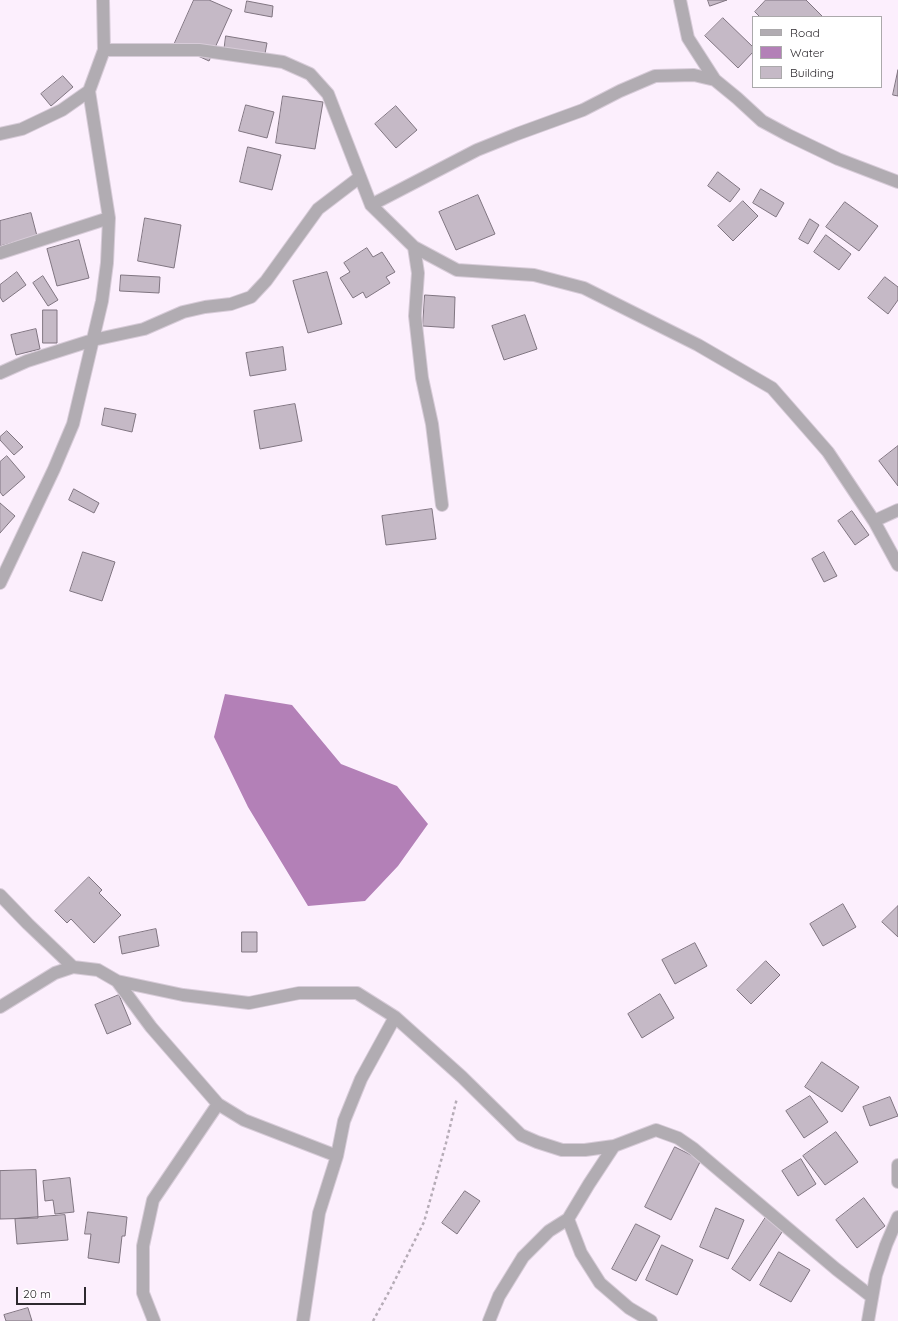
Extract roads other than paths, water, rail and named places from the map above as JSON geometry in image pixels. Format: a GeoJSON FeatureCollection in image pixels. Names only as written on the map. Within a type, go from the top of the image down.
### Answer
{"type":"FeatureCollection","features":[{"type":"Feature","properties":{"kind":"street"},"geometry":{"type":"LineString","coordinates":[[0,583],[54,469],[73,424],[102,301],[107,263],[109,218],[89,91],[104,50],[102,0]]}},
{"type":"Feature","properties":{"kind":"street"},"geometry":{"type":"LineString","coordinates":[[680,0],[688,38],[715,80],[762,121],[838,159],[898,182]]}},
{"type":"Feature","properties":{"kind":"street"},"geometry":{"type":"LineString","coordinates":[[104,50],[199,50],[282,62],[310,74],[328,94],[371,205],[414,247],[457,270],[534,276],[584,288],[698,345],[772,388],[828,452],[874,521],[898,565]]}},
{"type":"Feature","properties":{"kind":"street"},"geometry":{"type":"LineString","coordinates":[[371,205],[477,150],[583,110],[620,91],[655,76],[694,75],[715,80]]}},
{"type":"Feature","properties":{"kind":"street"},"geometry":{"type":"LineString","coordinates":[[0,134],[22,128],[62,110],[89,91]]}},
{"type":"Feature","properties":{"kind":"street"},"geometry":{"type":"LineString","coordinates":[[0,373],[27,361],[93,340],[144,329],[183,312],[205,307],[231,304],[251,297],[266,281],[318,209],[360,177]]}},
{"type":"Feature","properties":{"kind":"street"},"geometry":{"type":"LineString","coordinates":[[0,253],[109,218]]}},
{"type":"Feature","properties":{"kind":"street"},"geometry":{"type":"LineString","coordinates":[[414,247],[418,273],[415,316],[422,378],[432,424],[442,505]]}},
{"type":"Feature","properties":{"kind":"street"},"geometry":{"type":"LineString","coordinates":[[874,521],[898,510]]}},
{"type":"Feature","properties":{"kind":"street"},"geometry":{"type":"LineString","coordinates":[[0,895],[73,967]]}},
{"type":"Feature","properties":{"kind":"street"},"geometry":{"type":"LineString","coordinates":[[0,1006],[55,973],[73,967],[98,970],[117,981],[183,995],[249,1003],[299,993],[357,993],[395,1017],[462,1077],[521,1135],[562,1150],[586,1150],[614,1146],[656,1130],[678,1138],[694,1149],[836,1269],[872,1297]]}},
{"type":"Feature","properties":{"kind":"street"},"geometry":{"type":"LineString","coordinates":[[117,981],[151,1027],[218,1104],[244,1120],[337,1156]]}},
{"type":"Feature","properties":{"kind":"street"},"geometry":{"type":"LineString","coordinates":[[303,1321],[318,1213],[337,1156],[344,1121],[361,1079],[395,1017]]}},
{"type":"Feature","properties":{"kind":"street"},"geometry":{"type":"LineString","coordinates":[[154,1321],[144,1293],[143,1246],[153,1200],[218,1104]]}},
{"type":"Feature","properties":{"kind":"street"},"geometry":{"type":"LineString","coordinates":[[490,1321],[499,1296],[523,1257],[549,1231],[568,1219],[614,1146]]}},
{"type":"Feature","properties":{"kind":"street"},"geometry":{"type":"LineString","coordinates":[[898,1165],[898,1182]]}},
{"type":"Feature","properties":{"kind":"street"},"geometry":{"type":"LineString","coordinates":[[868,1321],[876,1275],[898,1217]]}},
{"type":"Feature","properties":{"kind":"street"},"geometry":{"type":"LineString","coordinates":[[568,1219],[581,1253],[600,1283],[628,1308],[651,1321]]}},
{"type":"Feature","properties":{"kind":"water"},"geometry":{"type":"Polygon","coordinates":[[[225,694],[292,705],[341,764],[397,786],[428,824],[398,866],[365,901],[308,906],[248,807],[214,737],[225,694]]]}}]}
